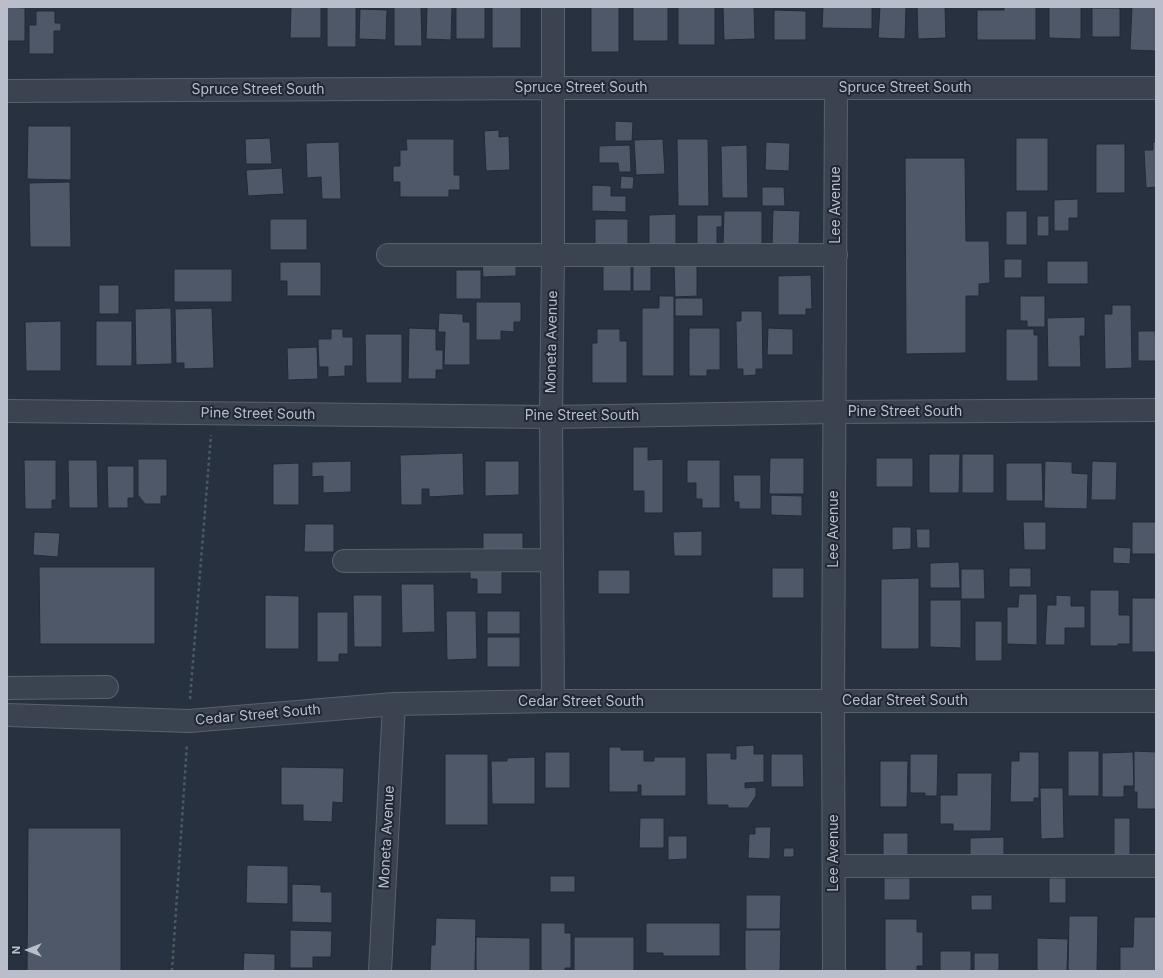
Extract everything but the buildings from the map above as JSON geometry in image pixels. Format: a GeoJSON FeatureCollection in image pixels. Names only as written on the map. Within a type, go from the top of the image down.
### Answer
{"type":"FeatureCollection","features":[{"type":"Feature","properties":{"kind":"street","name":"Moneta Avenue"},"geometry":{"type":"LineString","coordinates":[[553,7],[554,254],[551,417],[554,701]]}},
{"type":"Feature","properties":{"kind":"street","name":"Spruce Street South"},"geometry":{"type":"LineString","coordinates":[[7,91],[553,88],[1156,88]]}},
{"type":"Feature","properties":{"kind":"street","name":"Lee Avenue"},"geometry":{"type":"LineString","coordinates":[[834,971],[833,701],[836,88]]}},
{"type":"Feature","properties":{"kind":"street"},"geometry":{"type":"LineString","coordinates":[[388,255],[836,255]]}},
{"type":"Feature","properties":{"kind":"street","name":"Pine Street South"},"geometry":{"type":"LineString","coordinates":[[7,411],[551,417],[835,412],[1156,410]]}},
{"type":"Feature","properties":{"kind":"street"},"geometry":{"type":"LineString","coordinates":[[344,561],[552,560]]}},
{"type":"Feature","properties":{"kind":"street"},"geometry":{"type":"LineString","coordinates":[[7,688],[107,687]]}},
{"type":"Feature","properties":{"kind":"street","name":"Cedar Street South"},"geometry":{"type":"LineString","coordinates":[[7,716],[189,721],[394,704],[554,701],[1156,701]]}},
{"type":"Feature","properties":{"kind":"street","name":"Moneta Avenue"},"geometry":{"type":"LineString","coordinates":[[380,971],[394,704]]}},
{"type":"Feature","properties":{"kind":"street"},"geometry":{"type":"LineString","coordinates":[[834,866],[1156,866]]}},
{"type":"Feature","properties":{"kind":"path"},"geometry":{"type":"LineString","coordinates":[[172,971],[212,413]]}}]}
